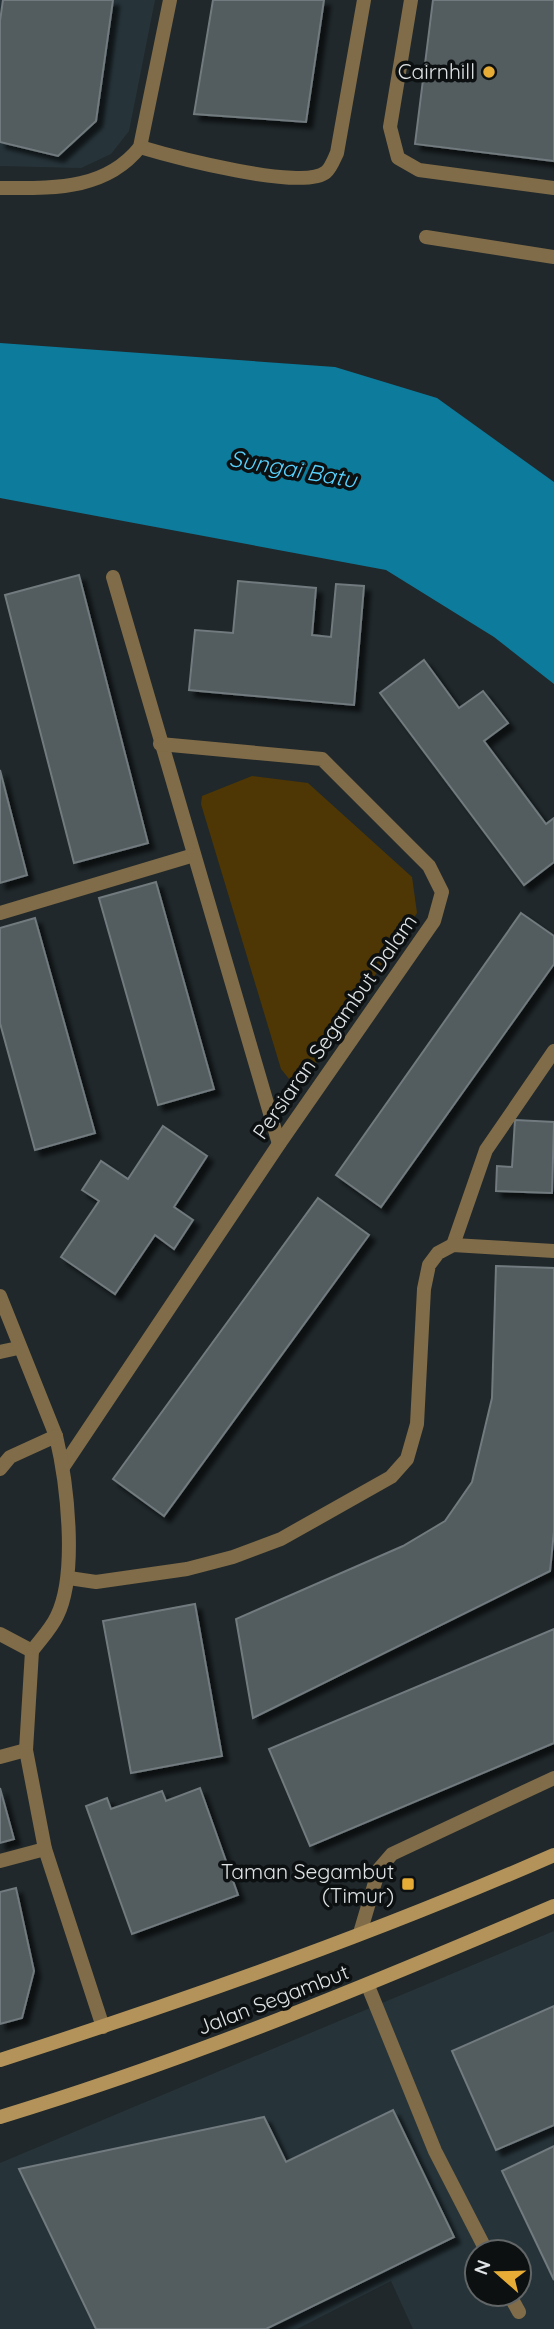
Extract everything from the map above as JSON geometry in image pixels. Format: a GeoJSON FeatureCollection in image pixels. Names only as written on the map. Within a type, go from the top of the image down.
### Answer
{"type":"FeatureCollection","features":[{"type":"Feature","properties":{"kind":"main road","name":"Jalan Segambut"},"geometry":{"type":"LineString","coordinates":[[0,2060],[103,2027],[360,1933],[554,1855]]}},
{"type":"Feature","properties":{"kind":"main road","name":"Jalan Segambut"},"geometry":{"type":"LineString","coordinates":[[0,2117],[122,2080],[368,1986],[554,1906]]}},
{"type":"Feature","properties":{"kind":"street"},"geometry":{"type":"LineString","coordinates":[[0,188],[83,185],[126,164],[140,147],[170,0]]}},
{"type":"Feature","properties":{"kind":"street"},"geometry":{"type":"LineString","coordinates":[[140,147],[203,165],[308,180],[326,173],[337,153],[364,0]]}},
{"type":"Feature","properties":{"kind":"street"},"geometry":{"type":"LineString","coordinates":[[411,0],[390,127],[398,158],[419,170],[554,188]]}},
{"type":"Feature","properties":{"kind":"street"},"geometry":{"type":"LineString","coordinates":[[426,237],[554,257]]}},
{"type":"Feature","properties":{"kind":"street"},"geometry":{"type":"LineString","coordinates":[[113,576],[279,1144]]}},
{"type":"Feature","properties":{"kind":"street","name":"Persiaran Segambut Dalam"},"geometry":{"type":"LineString","coordinates":[[63,1467],[279,1144],[434,921],[442,891],[429,866],[322,759],[160,744]]}},
{"type":"Feature","properties":{"kind":"street"},"geometry":{"type":"LineString","coordinates":[[0,914],[194,855]]}},
{"type":"Feature","properties":{"kind":"street"},"geometry":{"type":"LineString","coordinates":[[453,1245],[486,1150],[554,1051]]}},
{"type":"Feature","properties":{"kind":"street"},"geometry":{"type":"LineString","coordinates":[[69,1578],[96,1582],[187,1569],[233,1557],[281,1539],[391,1477],[407,1459],[417,1424],[424,1289],[429,1265],[438,1253],[453,1245],[554,1251]]}},
{"type":"Feature","properties":{"kind":"street"},"geometry":{"type":"LineString","coordinates":[[0,1296],[18,1348],[56,1436],[63,1467],[69,1578],[57,1617],[32,1651],[26,1750],[45,1849],[103,2027]]}},
{"type":"Feature","properties":{"kind":"street"},"geometry":{"type":"LineString","coordinates":[[0,1352],[18,1348]]}},
{"type":"Feature","properties":{"kind":"street"},"geometry":{"type":"LineString","coordinates":[[0,1469],[10,1457],[56,1436]]}},
{"type":"Feature","properties":{"kind":"street"},"geometry":{"type":"LineString","coordinates":[[0,1634],[32,1651]]}},
{"type":"Feature","properties":{"kind":"street"},"geometry":{"type":"LineString","coordinates":[[0,1757],[26,1750]]}},
{"type":"Feature","properties":{"kind":"street"},"geometry":{"type":"LineString","coordinates":[[360,1933],[379,1869],[392,1854],[554,1778]]}},
{"type":"Feature","properties":{"kind":"street"},"geometry":{"type":"LineString","coordinates":[[0,1861],[45,1849]]}},
{"type":"Feature","properties":{"kind":"street"},"geometry":{"type":"LineString","coordinates":[[368,1986],[435,2151],[480,2238]]}},
{"type":"Feature","properties":{"kind":"street"},"geometry":{"type":"LineString","coordinates":[[517,2308],[519,2312]]}},
{"type":"Feature","properties":{"kind":"shaded area"},"geometry":{"type":"Polygon","coordinates":[[[0,0],[155,0],[129,131],[111,154],[81,168],[0,166],[0,0]]]}},
{"type":"Feature","properties":{"kind":"shaded area"},"geometry":{"type":"Polygon","coordinates":[[[252,776],[308,783],[412,877],[417,913],[298,1090],[281,1069],[201,804],[202,796],[252,776]]]}},
{"type":"Feature","properties":{"kind":"shaded area"},"geometry":{"type":"Polygon","coordinates":[[[554,1931],[554,2329],[413,2329],[391,2281],[297,2329],[0,2329],[0,2163],[554,1931]]]}},
{"type":"Feature","properties":{"kind":"water","name":"Sungai Batu"},"geometry":{"type":"Polygon","coordinates":[[[0,343],[335,367],[437,398],[554,482],[554,684],[494,637],[386,570],[0,498],[0,343]]]}},
{"type":"Feature","properties":{"kind":"building"},"geometry":{"type":"Polygon","coordinates":[[[3,0],[113,0],[96,121],[58,156],[0,142],[0,21],[3,0]]]}},
{"type":"Feature","properties":{"kind":"building"},"geometry":{"type":"Polygon","coordinates":[[[213,0],[324,0],[306,122],[194,114],[213,0]]]}},
{"type":"Feature","properties":{"kind":"building","name":"Cairnhill"},"geometry":{"type":"Polygon","coordinates":[[[433,0],[554,0],[554,161],[415,144],[433,0]]]}},
{"type":"Feature","properties":{"kind":"building"},"geometry":{"type":"Polygon","coordinates":[[[79,575],[148,843],[74,863],[5,595],[79,575]]]}},
{"type":"Feature","properties":{"kind":"building"},"geometry":{"type":"Polygon","coordinates":[[[238,581],[316,588],[312,635],[331,637],[336,584],[364,586],[354,705],[189,690],[195,630],[233,633],[238,581]]]}},
{"type":"Feature","properties":{"kind":"building"},"geometry":{"type":"Polygon","coordinates":[[[424,660],[459,708],[483,691],[508,723],[484,741],[546,824],[554,818],[554,862],[524,885],[380,693],[424,660]]]}},
{"type":"Feature","properties":{"kind":"building"},"geometry":{"type":"Polygon","coordinates":[[[0,770],[27,875],[0,883],[0,770]]]}},
{"type":"Feature","properties":{"kind":"building"},"geometry":{"type":"Polygon","coordinates":[[[156,882],[214,1089],[158,1105],[99,898],[156,882]]]}},
{"type":"Feature","properties":{"kind":"building"},"geometry":{"type":"Polygon","coordinates":[[[521,913],[554,936],[554,964],[381,1207],[336,1175],[521,913]]]}},
{"type":"Feature","properties":{"kind":"building"},"geometry":{"type":"Polygon","coordinates":[[[35,918],[95,1133],[35,1150],[0,1023],[0,928],[35,918]]]}},
{"type":"Feature","properties":{"kind":"building"},"geometry":{"type":"Polygon","coordinates":[[[515,1120],[554,1122],[552,1193],[496,1191],[497,1166],[512,1167],[515,1120]]]}},
{"type":"Feature","properties":{"kind":"building"},"geometry":{"type":"Polygon","coordinates":[[[163,1126],[207,1156],[174,1207],[193,1220],[174,1249],[155,1235],[115,1294],[61,1257],[99,1201],[82,1190],[101,1161],[128,1179],[163,1126]]]}},
{"type":"Feature","properties":{"kind":"building"},"geometry":{"type":"Polygon","coordinates":[[[318,1198],[369,1235],[164,1516],[113,1479],[318,1198]]]}},
{"type":"Feature","properties":{"kind":"building"},"geometry":{"type":"Polygon","coordinates":[[[496,1266],[554,1268],[554,1531],[550,1571],[253,1718],[236,1619],[403,1546],[445,1521],[472,1482],[492,1398],[496,1266]]]}},
{"type":"Feature","properties":{"kind":"building"},"geometry":{"type":"Polygon","coordinates":[[[195,1604],[222,1756],[131,1773],[103,1621],[195,1604]]]}},
{"type":"Feature","properties":{"kind":"building"},"geometry":{"type":"Polygon","coordinates":[[[554,1629],[554,1743],[310,1846],[269,1749],[554,1629]]]}},
{"type":"Feature","properties":{"kind":"building"},"geometry":{"type":"Polygon","coordinates":[[[0,1788],[14,1839],[0,1843],[0,1788]]]}},
{"type":"Feature","properties":{"kind":"building"},"geometry":{"type":"Polygon","coordinates":[[[200,1788],[238,1895],[132,1934],[86,1806],[107,1798],[111,1809],[162,1791],[166,1801],[200,1788]]]}},
{"type":"Feature","properties":{"kind":"building"},"geometry":{"type":"Polygon","coordinates":[[[16,1888],[34,1971],[22,2018],[0,2024],[0,1892],[16,1888]]]}},
{"type":"Feature","properties":{"kind":"building"},"geometry":{"type":"Polygon","coordinates":[[[554,2006],[554,2125],[496,2150],[452,2051],[554,2006]]]}},
{"type":"Feature","properties":{"kind":"building"},"geometry":{"type":"Polygon","coordinates":[[[393,2110],[454,2237],[266,2329],[96,2329],[19,2169],[264,2117],[286,2162],[393,2110]]]}},
{"type":"Feature","properties":{"kind":"building"},"geometry":{"type":"Polygon","coordinates":[[[554,2146],[554,2280],[502,2171],[554,2146]]]}},
{"type":"Feature","properties":{"kind":"place","name":"Cairnhill"},"geometry":{"type":"Point","coordinates":[489,72]}},
{"type":"Feature","properties":{"kind":"place","name":"Taman Segambut (Timur)"},"geometry":{"type":"Point","coordinates":[408,1884]}}]}
